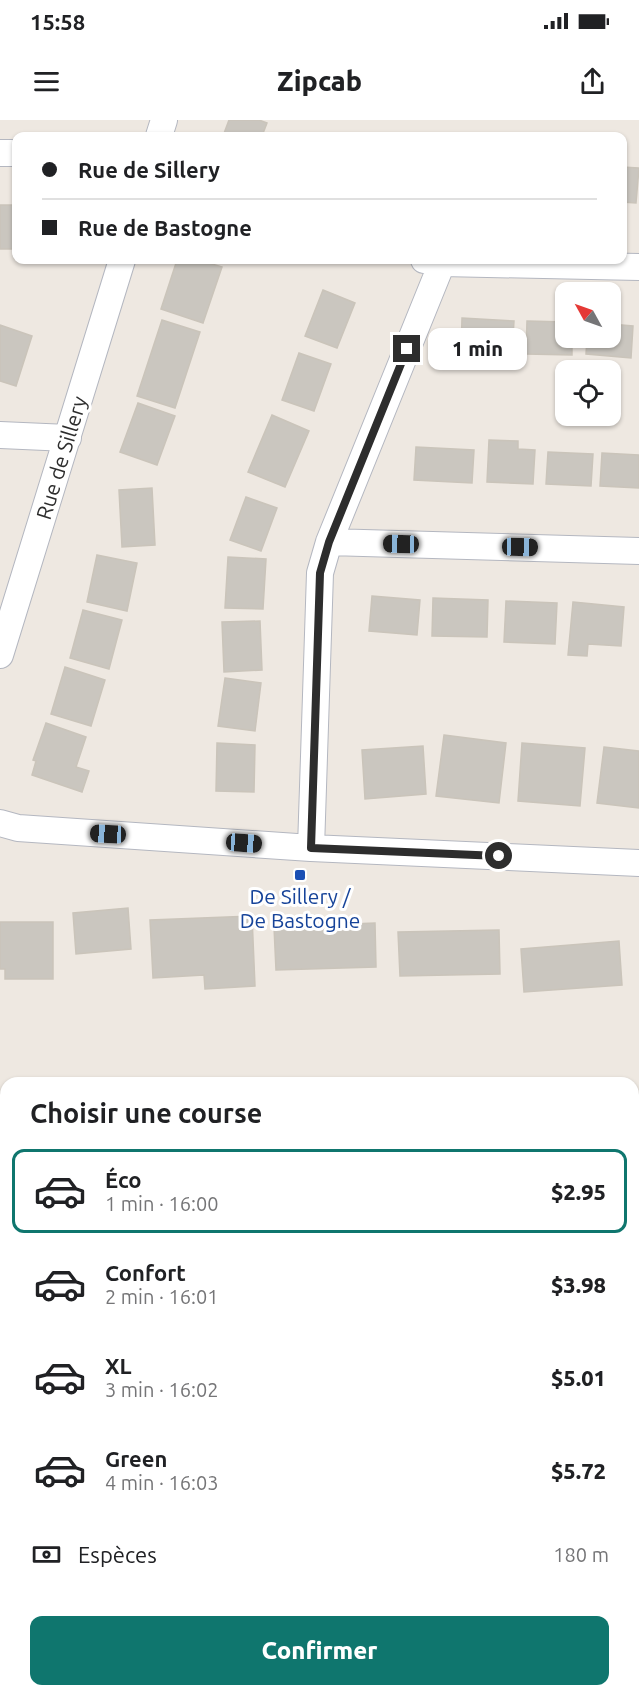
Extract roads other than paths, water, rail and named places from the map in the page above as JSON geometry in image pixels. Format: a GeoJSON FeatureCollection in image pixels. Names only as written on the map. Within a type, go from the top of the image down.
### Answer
{"type":"FeatureCollection","features":[{"type":"Feature","properties":{"kind":"street","name":"Rue de Sillery"},"geometry":{"type":"LineString","coordinates":[[0,655],[121,264]]}},
{"type":"Feature","properties":{"kind":"street"},"geometry":{"type":"LineString","coordinates":[[311,848],[320,573],[329,542],[432,264]]}},
{"type":"Feature","properties":{"kind":"street"},"geometry":{"type":"LineString","coordinates":[[536,264],[639,267]]}},
{"type":"Feature","properties":{"kind":"street"},"geometry":{"type":"LineString","coordinates":[[0,435],[68,438]]}},
{"type":"Feature","properties":{"kind":"street"},"geometry":{"type":"LineString","coordinates":[[329,542],[639,551]]}},
{"type":"Feature","properties":{"kind":"street"},"geometry":{"type":"LineString","coordinates":[[0,823],[18,828],[311,848],[639,863]]}},
{"type":"Feature","properties":{"kind":"place","name":"De Sillery / De Bastogne"},"geometry":{"type":"Point","coordinates":[300,875]}}]}
